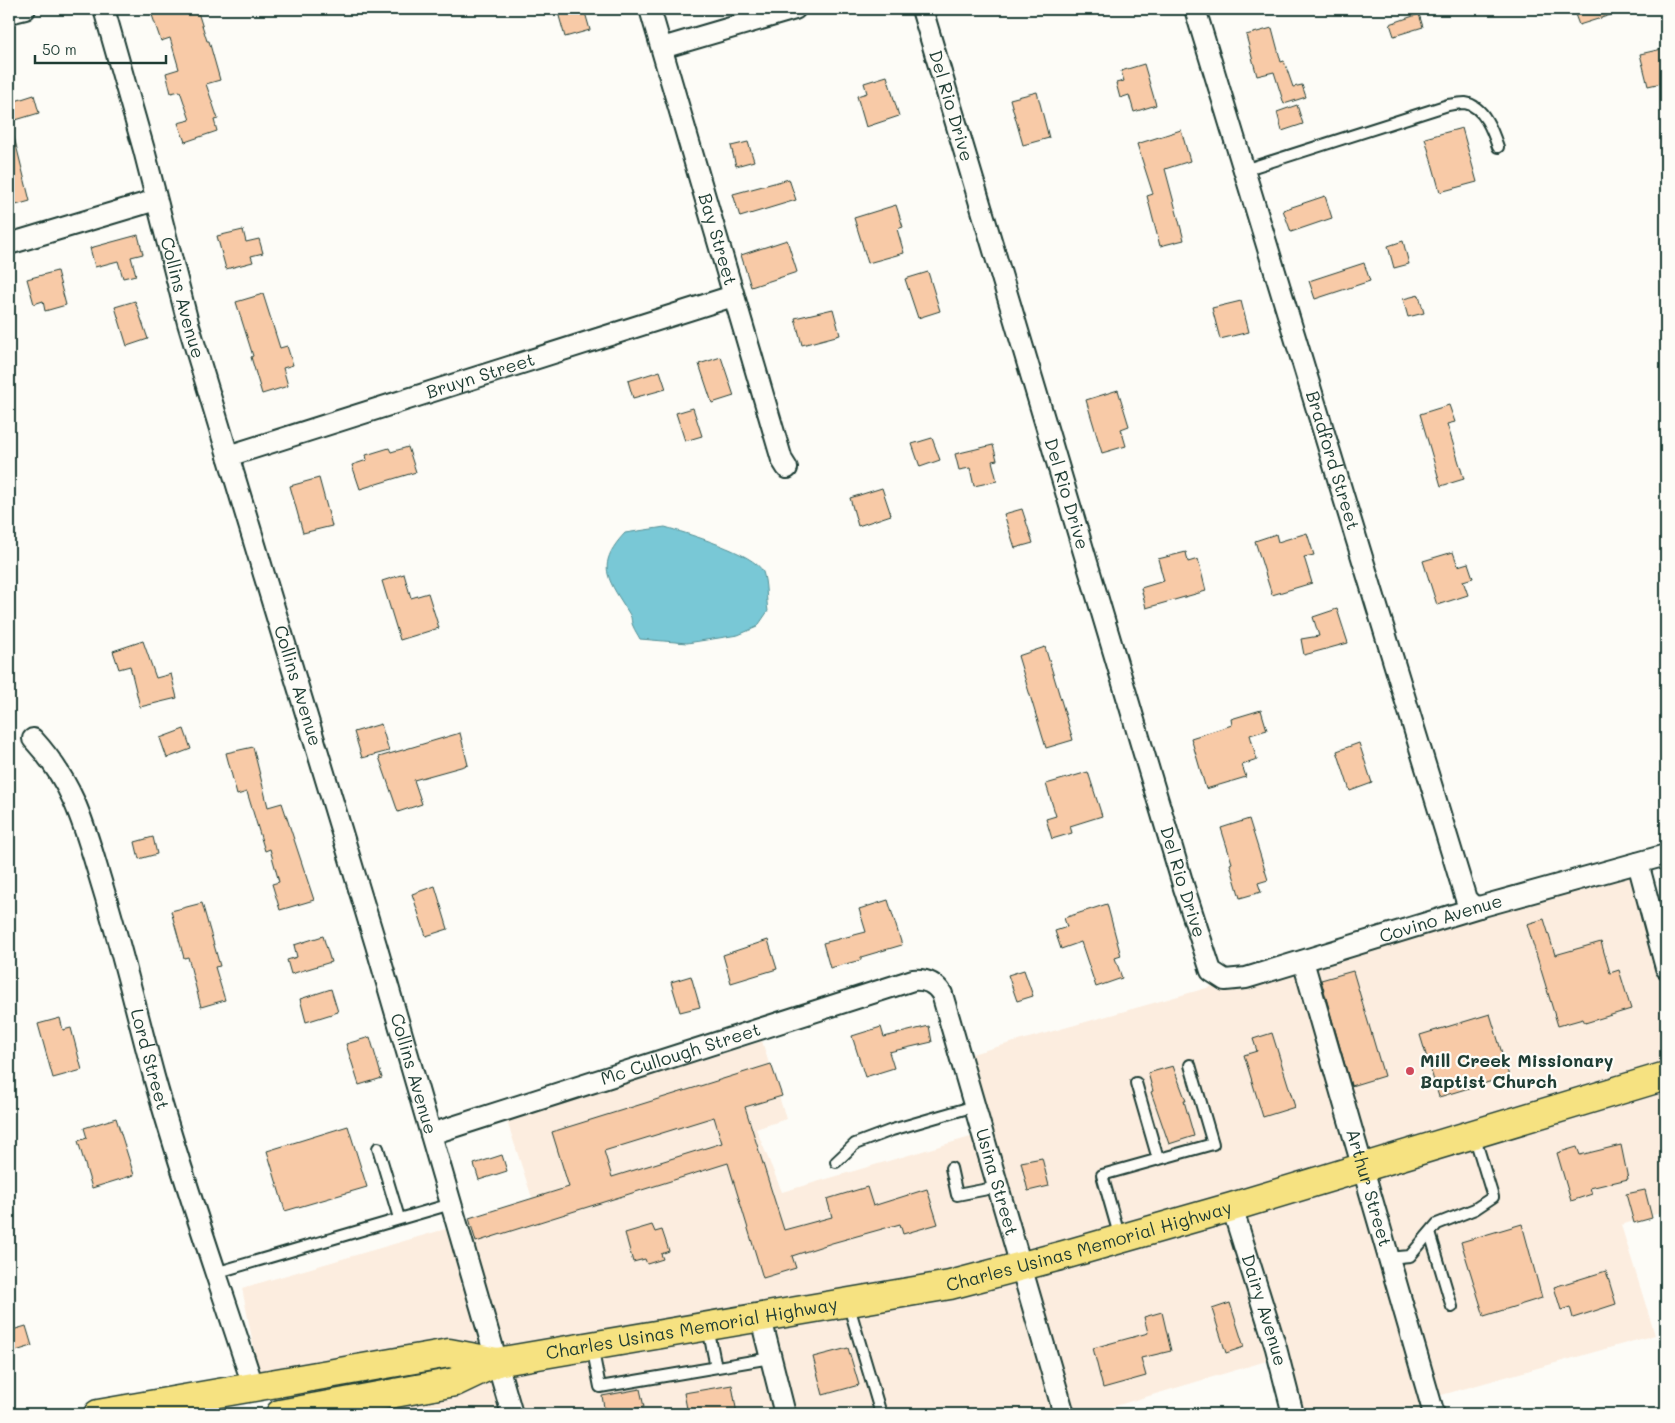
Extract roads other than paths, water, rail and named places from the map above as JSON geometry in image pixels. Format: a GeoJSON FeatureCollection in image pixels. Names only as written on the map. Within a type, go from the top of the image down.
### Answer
{"type":"FeatureCollection","features":[{"type":"Feature","properties":{"kind":"highway","name":"Charles Usinas Memorial Highway"},"geometry":{"type":"LineString","coordinates":[[280,1414],[307,1411],[455,1382],[497,1362],[760,1315],[950,1285],[1232,1207],[1666,1076]]}},
{"type":"Feature","properties":{"kind":"highway","name":"Charles Usinas Memorial Highway"},"geometry":{"type":"LineString","coordinates":[[98,1414],[449,1353],[497,1362]]}},
{"type":"Feature","properties":{"kind":"street"},"geometry":{"type":"LineString","coordinates":[[9,13],[25,9]]}},
{"type":"Feature","properties":{"kind":"street","name":"Collins Avenue"},"geometry":{"type":"LineString","coordinates":[[104,9],[188,323],[431,1134],[512,1414]]}},
{"type":"Feature","properties":{"kind":"street","name":"Bay Street"},"geometry":{"type":"LineString","coordinates":[[650,9],[695,169],[782,460],[787,468]]}},
{"type":"Feature","properties":{"kind":"street"},"geometry":{"type":"LineString","coordinates":[[662,48],[795,9]]}},
{"type":"Feature","properties":{"kind":"street","name":"Del Rio Drive"},"geometry":{"type":"LineString","coordinates":[[922,9],[1184,888],[1211,971],[1217,977]]}},
{"type":"Feature","properties":{"kind":"street","name":"Bradford Street"},"geometry":{"type":"LineString","coordinates":[[1195,9],[1466,899],[1472,905],[1479,907]]}},
{"type":"Feature","properties":{"kind":"street"},"geometry":{"type":"LineString","coordinates":[[9,244],[156,200]]}},
{"type":"Feature","properties":{"kind":"street","name":"Bruyn Street"},"geometry":{"type":"LineString","coordinates":[[228,456],[733,296]]}},
{"type":"Feature","properties":{"kind":"street","name":"Lord Street"},"geometry":{"type":"LineString","coordinates":[[33,739],[63,777],[78,806],[128,975],[157,1087],[215,1273],[253,1386]]}},
{"type":"Feature","properties":{"kind":"street","name":"Covino Avenue"},"geometry":{"type":"LineString","coordinates":[[1217,977],[1225,980],[1246,978],[1479,907],[1666,855]]}},
{"type":"Feature","properties":{"kind":"street"},"geometry":{"type":"LineString","coordinates":[[1638,863],[1666,968]]}},
{"type":"Feature","properties":{"kind":"street","name":"Arthur Street"},"geometry":{"type":"LineString","coordinates":[[1303,961],[1361,1168],[1434,1414]]}},
{"type":"Feature","properties":{"kind":"street","name":"Mc Cullough Street"},"geometry":{"type":"LineString","coordinates":[[431,1134],[913,980],[921,979],[932,982]]}},
{"type":"Feature","properties":{"kind":"street","name":"Usina Street"},"geometry":{"type":"LineString","coordinates":[[932,982],[942,994],[1064,1414]]}},
{"type":"Feature","properties":{"kind":"street","name":"Dairy Avenue"},"geometry":{"type":"LineString","coordinates":[[1232,1207],[1276,1348],[1293,1414]]}},
{"type":"Feature","properties":{"kind":"street"},"geometry":{"type":"LineString","coordinates":[[760,1315],[785,1414]]}},
{"type":"Feature","properties":{"kind":"lane"},"geometry":{"type":"LineString","coordinates":[[1244,170],[1448,105],[1466,103],[1487,120],[1498,147]]}},
{"type":"Feature","properties":{"kind":"lane"},"geometry":{"type":"LineString","coordinates":[[1120,1239],[1102,1175],[1213,1144],[1190,1065]]}},
{"type":"Feature","properties":{"kind":"lane"},"geometry":{"type":"LineString","coordinates":[[1136,1083],[1158,1159]]}},
{"type":"Feature","properties":{"kind":"lane"},"geometry":{"type":"LineString","coordinates":[[836,1162],[855,1144],[892,1130],[975,1106]]}},
{"type":"Feature","properties":{"kind":"lane"},"geometry":{"type":"LineString","coordinates":[[1388,1258],[1410,1256],[1437,1224],[1475,1209],[1493,1196],[1473,1134]]}},
{"type":"Feature","properties":{"kind":"lane"},"geometry":{"type":"LineString","coordinates":[[378,1148],[399,1218]]}},
{"type":"Feature","properties":{"kind":"lane"},"geometry":{"type":"LineString","coordinates":[[950,1168],[957,1194],[998,1187]]}},
{"type":"Feature","properties":{"kind":"lane"},"geometry":{"type":"LineString","coordinates":[[215,1273],[276,1257],[399,1218],[451,1204]]}},
{"type":"Feature","properties":{"kind":"lane"},"geometry":{"type":"LineString","coordinates":[[1430,1234],[1452,1307]]}},
{"type":"Feature","properties":{"kind":"lane"},"geometry":{"type":"LineString","coordinates":[[848,1302],[881,1414]]}},
{"type":"Feature","properties":{"kind":"lane"},"geometry":{"type":"LineString","coordinates":[[708,1325],[716,1368]]}},
{"type":"Feature","properties":{"kind":"lane"},"geometry":{"type":"LineString","coordinates":[[592,1345],[600,1387],[770,1358]]}},
{"type":"Feature","properties":{"kind":"water"},"geometry":{"type":"Polygon","coordinates":[[[665,527],[734,551],[757,565],[764,576],[768,611],[757,627],[738,635],[687,643],[640,639],[632,625],[630,615],[611,583],[607,565],[609,555],[625,533],[665,527]]]}},
{"type":"Feature","properties":{"kind":"place","name":"Mill Creek Missionary Baptist Church"},"geometry":{"type":"Point","coordinates":[1410,1071]}}]}
